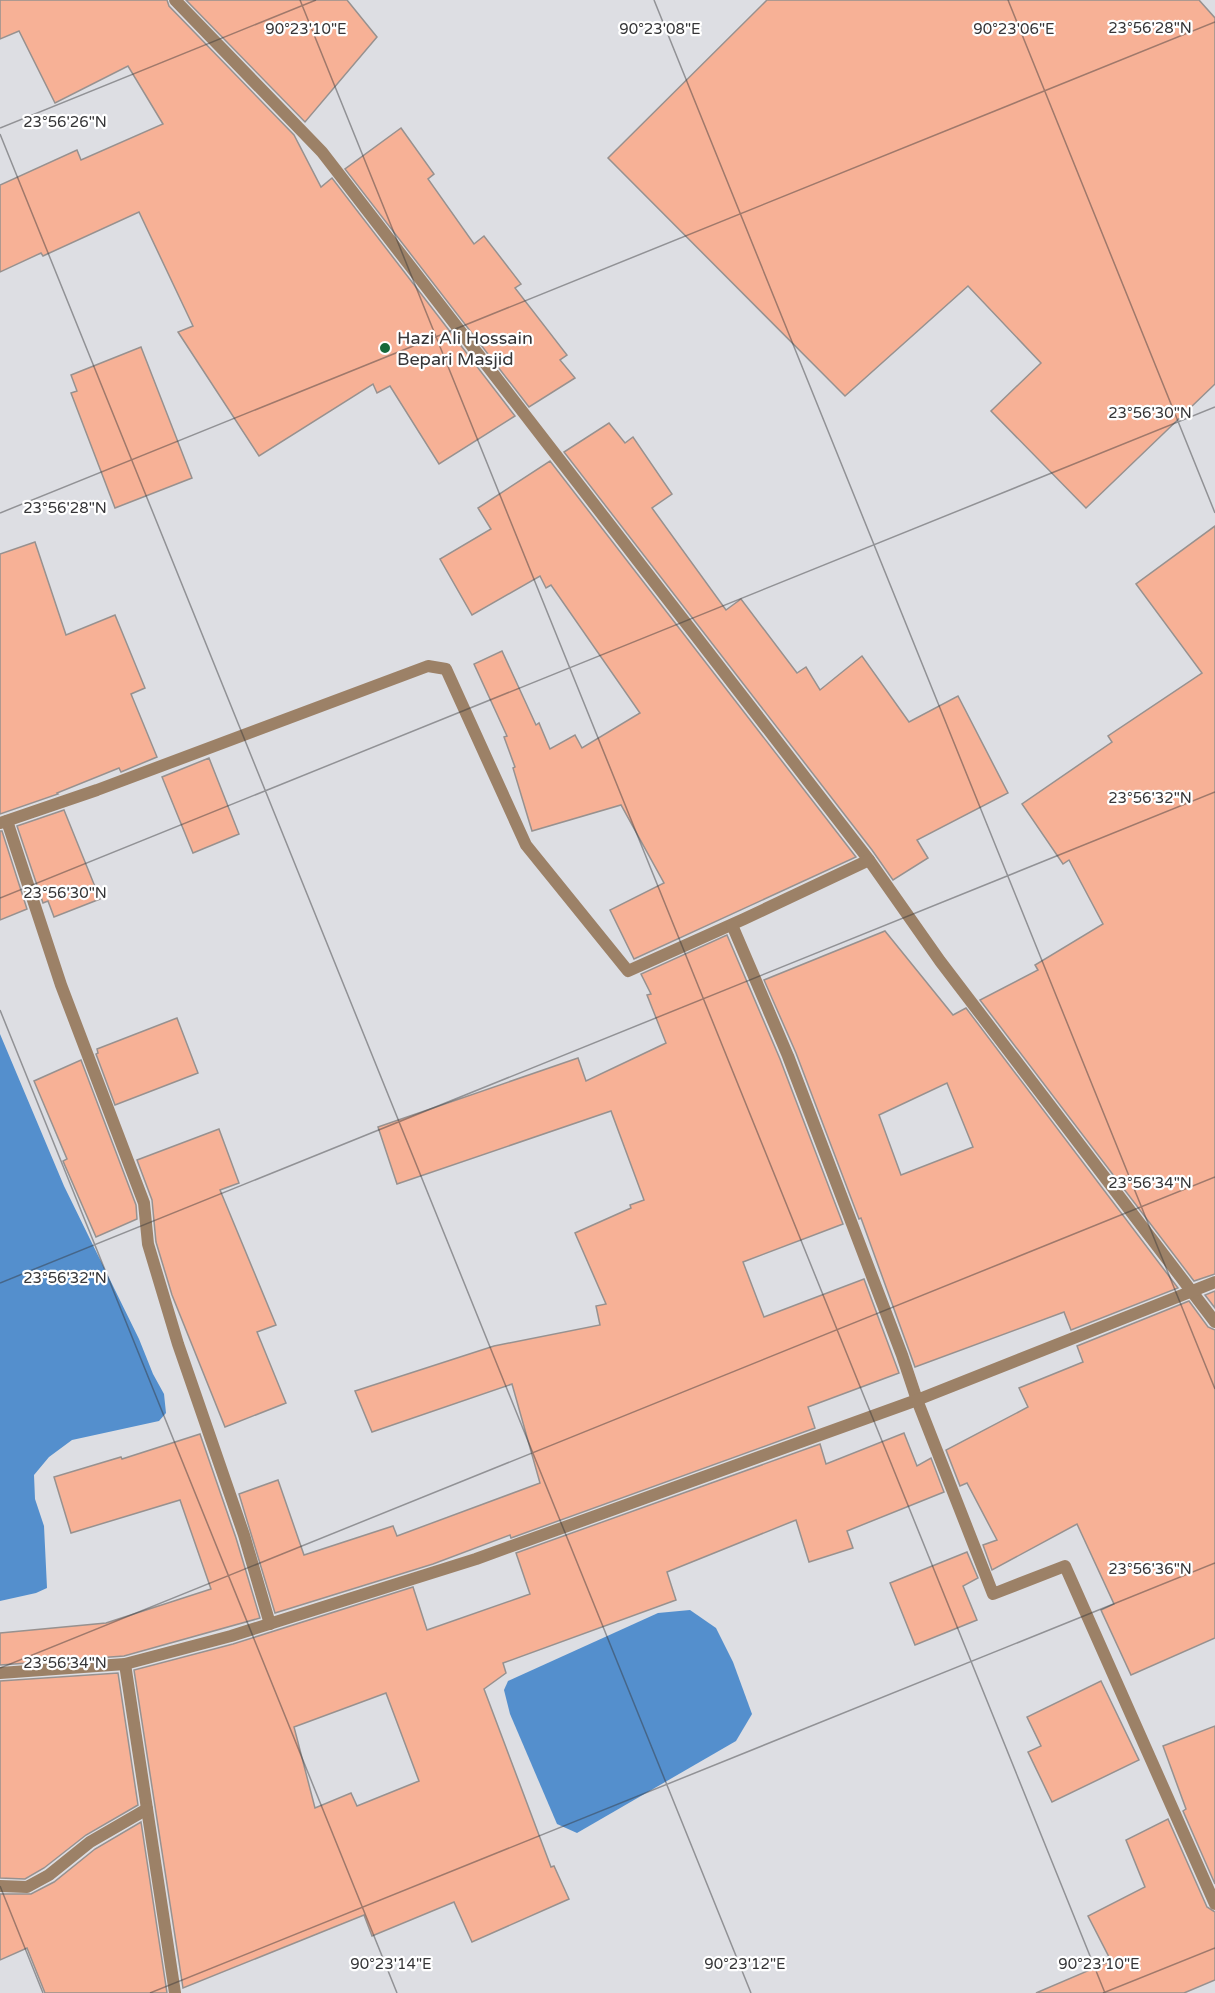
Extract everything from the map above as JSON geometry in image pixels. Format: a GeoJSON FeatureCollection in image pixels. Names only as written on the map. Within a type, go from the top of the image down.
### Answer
{"type":"FeatureCollection","features":[{"type":"Feature","properties":{"kind":"street"},"geometry":{"type":"LineString","coordinates":[[175,0],[322,153],[868,860],[940,962],[1215,1322]]}},
{"type":"Feature","properties":{"kind":"street"},"geometry":{"type":"LineString","coordinates":[[270,1624],[244,1535],[178,1344],[148,1244],[144,1203],[61,985],[4,822],[428,666],[447,669],[526,845],[628,971],[732,925],[868,860]]}},
{"type":"Feature","properties":{"kind":"street"},"geometry":{"type":"LineString","coordinates":[[732,925],[788,1056],[917,1400],[993,1594],[1065,1566],[1214,1901]]}},
{"type":"Feature","properties":{"kind":"street"},"geometry":{"type":"LineString","coordinates":[[0,1673],[125,1664],[231,1636],[476,1559],[917,1400],[1215,1282]]}},
{"type":"Feature","properties":{"kind":"street"},"geometry":{"type":"LineString","coordinates":[[125,1664],[175,1993]]}},
{"type":"Feature","properties":{"kind":"street"},"geometry":{"type":"LineString","coordinates":[[0,1886],[27,1887],[49,1875],[90,1842],[147,1809]]}},
{"type":"Feature","properties":{"kind":"water"},"geometry":{"type":"Polygon","coordinates":[[[0,1034],[64,1186],[164,1394],[166,1413],[159,1421],[72,1440],[49,1457],[34,1475],[35,1499],[44,1526],[47,1588],[36,1593],[0,1601],[0,1034]]]}},
{"type":"Feature","properties":{"kind":"water"},"geometry":{"type":"Polygon","coordinates":[[[690,1610],[716,1628],[733,1662],[752,1714],[736,1741],[577,1833],[557,1824],[510,1714],[504,1690],[508,1681],[658,1613],[690,1610]]]}},
{"type":"Feature","properties":{"kind":"building"},"geometry":{"type":"Polygon","coordinates":[[[0,0],[167,0],[169,6],[294,135],[321,187],[332,178],[515,416],[439,464],[390,386],[377,393],[373,384],[259,456],[178,332],[193,326],[139,212],[43,256],[41,253],[0,272],[0,185],[77,150],[81,160],[163,124],[128,66],[55,103],[19,31],[0,39],[0,0]]]}},
{"type":"Feature","properties":{"kind":"building"},"geometry":{"type":"Polygon","coordinates":[[[186,0],[347,0],[377,37],[305,122],[186,0]]]}},
{"type":"Feature","properties":{"kind":"building"},"geometry":{"type":"Polygon","coordinates":[[[767,0],[1199,0],[1215,18],[1215,384],[1086,508],[991,411],[1041,363],[968,286],[845,396],[608,158],[767,0]]]}},
{"type":"Feature","properties":{"kind":"building"},"geometry":{"type":"Polygon","coordinates":[[[401,128],[434,174],[428,179],[474,244],[484,236],[521,284],[515,288],[567,355],[560,360],[575,378],[529,407],[345,169],[401,128]]]}},
{"type":"Feature","properties":{"kind":"building"},"geometry":{"type":"Polygon","coordinates":[[[141,347],[192,478],[115,508],[71,393],[77,391],[71,375],[141,347]]]}},
{"type":"Feature","properties":{"kind":"building"},"geometry":{"type":"Polygon","coordinates":[[[609,423],[625,443],[633,437],[672,494],[652,508],[726,610],[741,599],[797,673],[806,667],[820,690],[862,656],[909,722],[958,696],[1008,793],[917,840],[928,858],[893,880],[564,452],[609,423]]]}},
{"type":"Feature","properties":{"kind":"building"},"geometry":{"type":"Polygon","coordinates":[[[550,461],[856,857],[634,959],[610,910],[664,883],[621,805],[532,831],[513,768],[515,767],[504,737],[507,736],[474,664],[502,651],[536,725],[539,723],[550,749],[575,735],[582,748],[640,713],[551,585],[546,588],[540,576],[472,615],[440,559],[491,529],[478,508],[550,461]]]}},
{"type":"Feature","properties":{"kind":"building"},"geometry":{"type":"Polygon","coordinates":[[[1215,526],[1215,1274],[1194,1281],[980,1000],[1038,970],[1035,965],[1103,924],[1069,860],[1063,864],[1022,804],[1112,742],[1108,736],[1202,673],[1136,584],[1215,526]]]}},
{"type":"Feature","properties":{"kind":"building"},"geometry":{"type":"Polygon","coordinates":[[[35,542],[66,635],[115,615],[145,688],[131,694],[157,757],[121,772],[119,768],[58,794],[0,814],[0,554],[35,542]]]}},
{"type":"Feature","properties":{"kind":"building"},"geometry":{"type":"Polygon","coordinates":[[[209,758],[239,834],[193,853],[162,777],[209,758]]]}},
{"type":"Feature","properties":{"kind":"building"},"geometry":{"type":"Polygon","coordinates":[[[64,810],[100,899],[54,917],[48,901],[43,903],[17,826],[64,810]]]}},
{"type":"Feature","properties":{"kind":"building"},"geometry":{"type":"Polygon","coordinates":[[[0,831],[2,831],[27,909],[0,920],[0,831]]]}},
{"type":"Feature","properties":{"kind":"building"},"geometry":{"type":"Polygon","coordinates":[[[885,931],[953,1015],[966,1008],[1178,1288],[1071,1330],[1064,1312],[915,1367],[861,1218],[859,1219],[796,1053],[764,980],[885,931]],[[947,1083],[879,1115],[901,1175],[973,1147],[947,1083]]]}},
{"type":"Feature","properties":{"kind":"building"},"geometry":{"type":"Polygon","coordinates":[[[727,935],[780,1059],[843,1224],[743,1262],[764,1317],[864,1279],[899,1373],[808,1407],[815,1428],[511,1538],[510,1535],[433,1564],[275,1613],[239,1494],[278,1480],[304,1555],[393,1526],[397,1536],[540,1483],[512,1384],[372,1432],[355,1391],[494,1346],[600,1325],[596,1306],[606,1304],[575,1233],[644,1200],[611,1111],[397,1184],[378,1127],[578,1058],[586,1081],[666,1043],[647,995],[651,994],[641,974],[727,935]]]}},
{"type":"Feature","properties":{"kind":"building"},"geometry":{"type":"Polygon","coordinates":[[[177,1018],[198,1073],[115,1105],[96,1054],[97,1049],[177,1018]]]}},
{"type":"Feature","properties":{"kind":"building"},"geometry":{"type":"Polygon","coordinates":[[[81,1060],[136,1205],[137,1219],[96,1237],[63,1161],[67,1159],[34,1081],[81,1060]]]}},
{"type":"Feature","properties":{"kind":"building"},"geometry":{"type":"Polygon","coordinates":[[[219,1129],[239,1183],[220,1190],[276,1325],[257,1332],[286,1403],[225,1427],[172,1295],[156,1242],[152,1200],[137,1160],[219,1129]]]}},
{"type":"Feature","properties":{"kind":"building"},"geometry":{"type":"Polygon","coordinates":[[[1215,1291],[1215,1308],[1205,1295],[1215,1291]]]}},
{"type":"Feature","properties":{"kind":"building"},"geometry":{"type":"Polygon","coordinates":[[[1189,1301],[1208,1327],[1215,1330],[1215,1638],[1131,1675],[1101,1610],[1114,1604],[1077,1524],[992,1570],[983,1545],[997,1540],[967,1483],[960,1486],[946,1450],[1028,1407],[1019,1388],[1083,1362],[1077,1346],[1189,1301]]]}},
{"type":"Feature","properties":{"kind":"building"},"geometry":{"type":"Polygon","coordinates":[[[904,1433],[917,1466],[931,1458],[944,1492],[847,1531],[853,1548],[809,1562],[796,1520],[667,1572],[676,1600],[503,1663],[506,1673],[484,1689],[551,1867],[554,1866],[569,1899],[472,1942],[454,1902],[372,1936],[364,1915],[183,1988],[134,1670],[233,1644],[413,1587],[427,1630],[530,1594],[516,1553],[820,1444],[826,1464],[904,1433]],[[386,1693],[294,1727],[315,1808],[351,1793],[357,1806],[419,1781],[386,1693]]]}},
{"type":"Feature","properties":{"kind":"building"},"geometry":{"type":"Polygon","coordinates":[[[200,1434],[236,1538],[260,1618],[124,1656],[0,1665],[0,1633],[106,1623],[211,1589],[180,1500],[71,1533],[54,1477],[121,1457],[122,1459],[200,1434]]]}},
{"type":"Feature","properties":{"kind":"building"},"geometry":{"type":"Polygon","coordinates":[[[967,1552],[978,1578],[963,1586],[977,1620],[915,1645],[890,1583],[967,1552]]]}},
{"type":"Feature","properties":{"kind":"building"},"geometry":{"type":"Polygon","coordinates":[[[118,1673],[138,1805],[86,1835],[44,1868],[25,1879],[0,1878],[0,1681],[118,1673]]]}},
{"type":"Feature","properties":{"kind":"building"},"geometry":{"type":"Polygon","coordinates":[[[1101,1681],[1139,1760],[1052,1802],[1028,1752],[1041,1746],[1027,1717],[1101,1681]]]}},
{"type":"Feature","properties":{"kind":"building"},"geometry":{"type":"Polygon","coordinates":[[[1215,1726],[1215,1884],[1183,1811],[1186,1809],[1163,1746],[1215,1726]]]}},
{"type":"Feature","properties":{"kind":"building"},"geometry":{"type":"Polygon","coordinates":[[[1168,1819],[1207,1907],[1215,1912],[1215,1980],[1184,1993],[1036,1993],[1111,1961],[1088,1916],[1145,1887],[1126,1840],[1168,1819]]]}},
{"type":"Feature","properties":{"kind":"building"},"geometry":{"type":"Polygon","coordinates":[[[141,1822],[167,1993],[45,1993],[27,1948],[0,1960],[0,1894],[31,1894],[54,1882],[95,1849],[141,1822]]]}},
{"type":"Feature","properties":{"kind":"place","name":"Hazi Ali Hossain Bepari Masjid"},"geometry":{"type":"Point","coordinates":[385,348]}}]}
